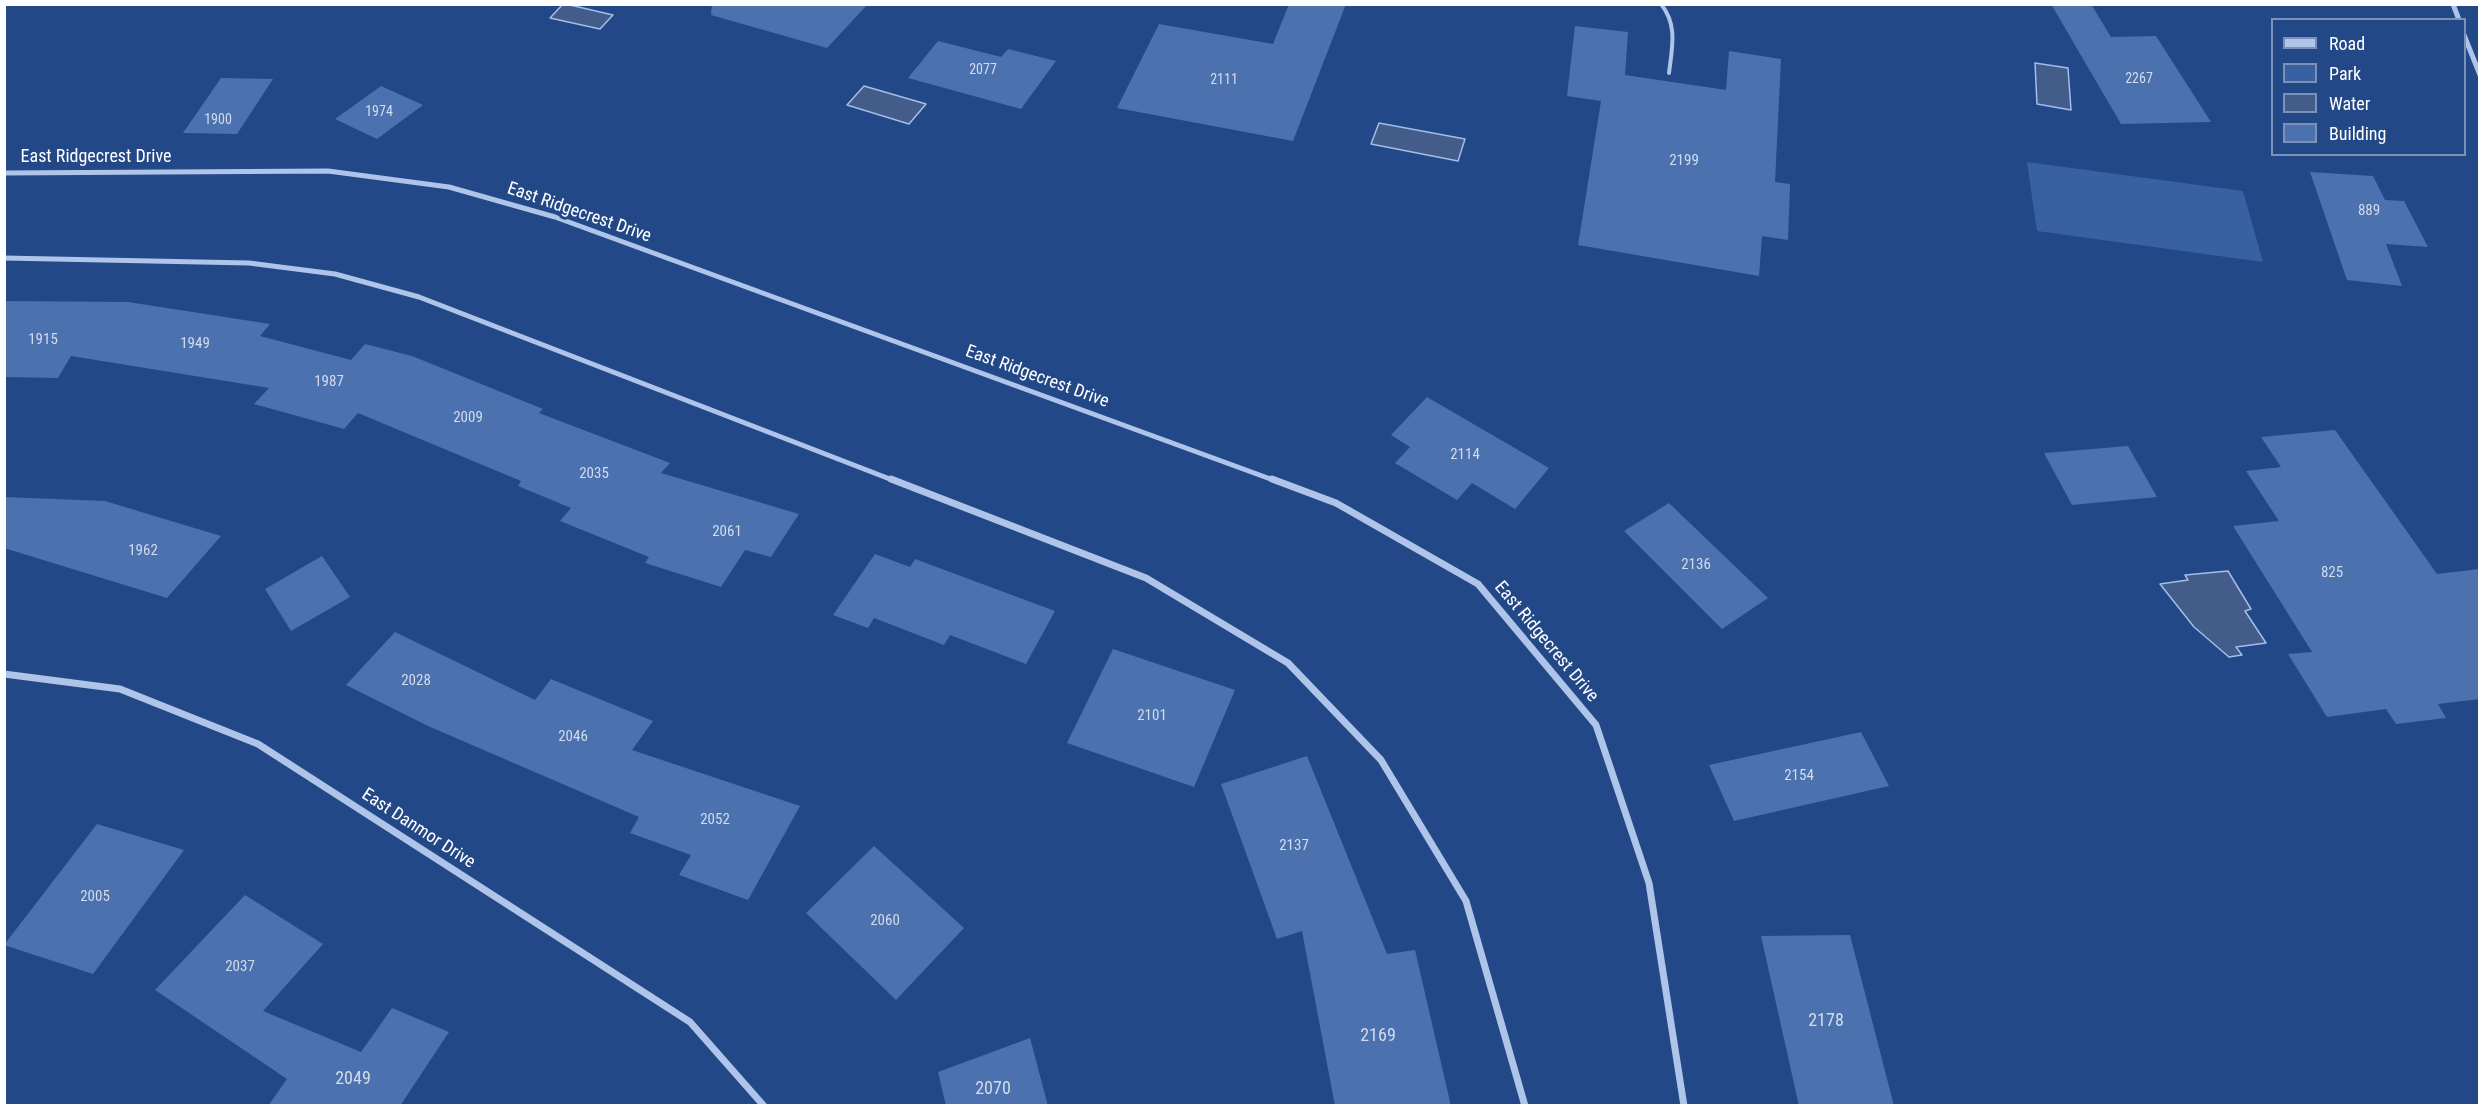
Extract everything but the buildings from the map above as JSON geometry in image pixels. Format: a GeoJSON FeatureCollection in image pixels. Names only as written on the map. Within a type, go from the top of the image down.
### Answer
{"type":"FeatureCollection","features":[{"type":"Feature","properties":{"kind":"street"},"geometry":{"type":"LineString","coordinates":[[2466,40],[2480,75]]}},
{"type":"Feature","properties":{"kind":"street","name":"East Ridgecrest Drive"},"geometry":{"type":"LineString","coordinates":[[4,173],[328,171],[448,187],[555,217],[1336,503],[1479,584],[1596,725],[1649,883],[1684,1106]]}},
{"type":"Feature","properties":{"kind":"street"},"geometry":{"type":"LineString","coordinates":[[4,258],[249,263],[335,274],[419,297],[1146,578],[1288,663],[1381,760],[1466,901],[1525,1106]]}},
{"type":"Feature","properties":{"kind":"street","name":"East Danmor Drive"},"geometry":{"type":"LineString","coordinates":[[4,674],[120,689],[258,744],[690,1022],[764,1106]]}},
{"type":"Feature","properties":{"kind":"lane"},"geometry":{"type":"LineString","coordinates":[[1661,4],[1671,15],[1673,28],[1669,73]]}},
{"type":"Feature","properties":{"kind":"green space"},"geometry":{"type":"Polygon","coordinates":[[[2027,162],[2243,191],[2263,262],[2037,231],[2027,162]]]}},
{"type":"Feature","properties":{"kind":"water"},"geometry":{"type":"Polygon","coordinates":[[[563,4],[613,15],[600,29],[550,18],[563,4]]]}},
{"type":"Feature","properties":{"kind":"water"},"geometry":{"type":"Polygon","coordinates":[[[2035,63],[2068,68],[2071,110],[2037,104],[2035,63]]]}},
{"type":"Feature","properties":{"kind":"water"},"geometry":{"type":"Polygon","coordinates":[[[864,86],[926,104],[909,124],[847,105],[864,86]]]}},
{"type":"Feature","properties":{"kind":"water"},"geometry":{"type":"Polygon","coordinates":[[[1379,123],[1465,139],[1458,161],[1371,144],[1379,123]]]}},
{"type":"Feature","properties":{"kind":"water"},"geometry":{"type":"Polygon","coordinates":[[[2228,571],[2251,609],[2245,611],[2266,643],[2236,647],[2242,655],[2229,657],[2194,627],[2160,584],[2188,580],[2185,575],[2228,571]]]}}]}
